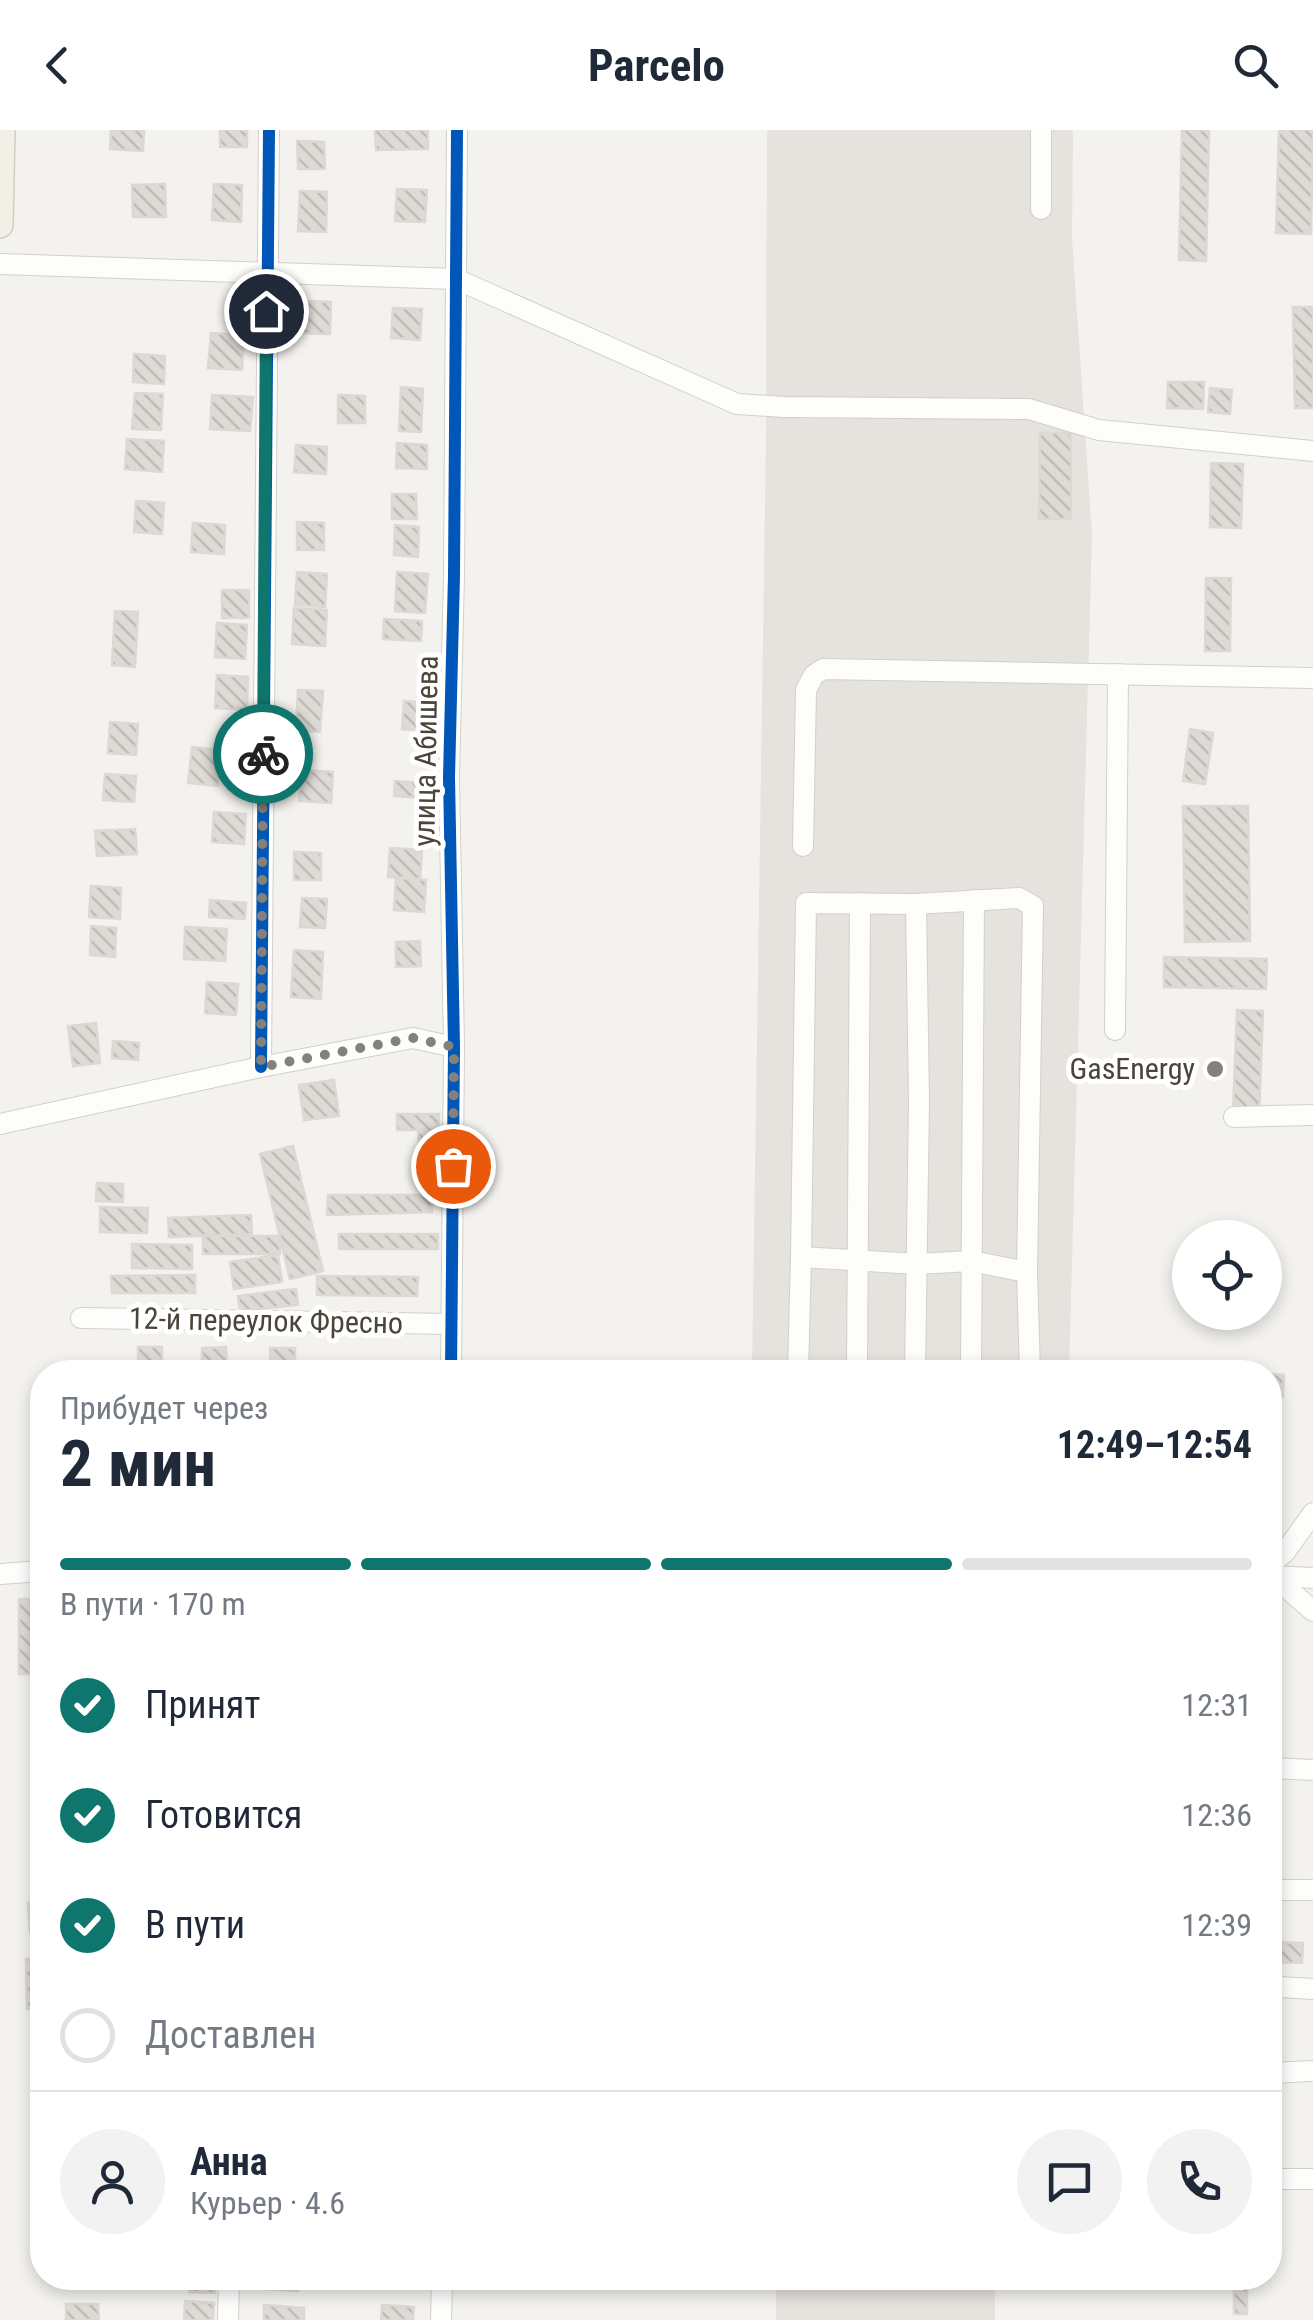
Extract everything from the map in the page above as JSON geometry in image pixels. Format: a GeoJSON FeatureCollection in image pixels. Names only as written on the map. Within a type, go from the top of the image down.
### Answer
{"type":"FeatureCollection","features":[{"type":"Feature","properties":{"kind":"main road"},"geometry":{"type":"LineString","coordinates":[[0,225],[2,130]]}},
{"type":"Feature","properties":{"kind":"street"},"geometry":{"type":"LineString","coordinates":[[261,1067],[269,130]]}},
{"type":"Feature","properties":{"kind":"street","name":"улица Абишева"},"geometry":{"type":"LineString","coordinates":[[451,1360],[454,1047],[448,777],[454,576],[457,130]]}},
{"type":"Feature","properties":{"kind":"street"},"geometry":{"type":"LineString","coordinates":[[1041,130],[1041,209]]}},
{"type":"Feature","properties":{"kind":"street"},"geometry":{"type":"LineString","coordinates":[[0,264],[456,279],[736,404],[1029,409],[1099,430],[1313,451]]}},
{"type":"Feature","properties":{"kind":"street"},"geometry":{"type":"LineString","coordinates":[[803,846],[806,690],[823,669],[1313,678]]}},
{"type":"Feature","properties":{"kind":"street"},"geometry":{"type":"LineString","coordinates":[[1115,1030],[1118,674]]}},
{"type":"Feature","properties":{"kind":"street"},"geometry":{"type":"LineString","coordinates":[[798,1360],[806,903],[916,904],[1018,898],[1033,906],[1027,1272],[1030,1360]]}},
{"type":"Feature","properties":{"kind":"street"},"geometry":{"type":"LineString","coordinates":[[971,1360],[974,900]]}},
{"type":"Feature","properties":{"kind":"street"},"geometry":{"type":"LineString","coordinates":[[858,1360],[860,904]]}},
{"type":"Feature","properties":{"kind":"street"},"geometry":{"type":"LineString","coordinates":[[914,1360],[919,1102],[916,904]]}},
{"type":"Feature","properties":{"kind":"street"},"geometry":{"type":"LineString","coordinates":[[0,1124],[413,1038],[454,1047]]}},
{"type":"Feature","properties":{"kind":"street"},"geometry":{"type":"LineString","coordinates":[[1234,1117],[1313,1115]]}},
{"type":"Feature","properties":{"kind":"street"},"geometry":{"type":"LineString","coordinates":[[801,1258],[916,1264],[970,1260],[1027,1272]]}},
{"type":"Feature","properties":{"kind":"street","name":"12-й переулок Фресно"},"geometry":{"type":"LineString","coordinates":[[82,1318],[452,1324]]}},
{"type":"Feature","properties":{"kind":"street"},"geometry":{"type":"LineString","coordinates":[[1282,1556],[1313,1513]]}},
{"type":"Feature","properties":{"kind":"street"},"geometry":{"type":"LineString","coordinates":[[0,1574],[30,1572]]}},
{"type":"Feature","properties":{"kind":"street"},"geometry":{"type":"LineString","coordinates":[[1282,1574],[1313,1578]]}},
{"type":"Feature","properties":{"kind":"street"},"geometry":{"type":"LineString","coordinates":[[1282,1582],[1313,1611]]}},
{"type":"Feature","properties":{"kind":"street"},"geometry":{"type":"LineString","coordinates":[[1282,1769],[1313,1770]]}},
{"type":"Feature","properties":{"kind":"street"},"geometry":{"type":"LineString","coordinates":[[1282,1890],[1313,1890]]}},
{"type":"Feature","properties":{"kind":"street"},"geometry":{"type":"LineString","coordinates":[[1282,1987],[1313,1989]]}},
{"type":"Feature","properties":{"kind":"street"},"geometry":{"type":"LineString","coordinates":[[1282,2073],[1313,2072]]}},
{"type":"Feature","properties":{"kind":"street"},"geometry":{"type":"LineString","coordinates":[[1282,2178],[1313,2179]]}},
{"type":"Feature","properties":{"kind":"street"},"geometry":{"type":"LineString","coordinates":[[228,2320],[229,2290]]}},
{"type":"Feature","properties":{"kind":"street"},"geometry":{"type":"LineString","coordinates":[[441,2320],[442,2290]]}},
{"type":"Feature","properties":{"kind":"shaded area"},"geometry":{"type":"Polygon","coordinates":[[[767,130],[1073,130],[1072,239],[1092,535],[1069,1360],[752,1360],[767,130]]]}},
{"type":"Feature","properties":{"kind":"shaded area"},"geometry":{"type":"Polygon","coordinates":[[[776,2290],[995,2290],[995,2320],[776,2320],[776,2290]]]}},
{"type":"Feature","properties":{"kind":"building"},"geometry":{"type":"Polygon","coordinates":[[[111,130],[144,130],[143,151],[110,149],[111,130]]]}},
{"type":"Feature","properties":{"kind":"building"},"geometry":{"type":"Polygon","coordinates":[[[220,130],[247,130],[247,147],[220,147],[220,130]]]}},
{"type":"Feature","properties":{"kind":"building"},"geometry":{"type":"Polygon","coordinates":[[[375,130],[428,130],[428,149],[376,150],[375,130]]]}},
{"type":"Feature","properties":{"kind":"building"},"geometry":{"type":"Polygon","coordinates":[[[1182,130],[1209,130],[1206,261],[1179,260],[1182,130]]]}},
{"type":"Feature","properties":{"kind":"building"},"geometry":{"type":"Polygon","coordinates":[[[1279,130],[1313,130],[1311,234],[1276,233],[1279,130]]]}},
{"type":"Feature","properties":{"kind":"building"},"geometry":{"type":"Polygon","coordinates":[[[297,141],[324,142],[325,169],[298,169],[297,141]]]}},
{"type":"Feature","properties":{"kind":"building"},"geometry":{"type":"Polygon","coordinates":[[[165,184],[166,217],[133,217],[132,185],[165,184]]]}},
{"type":"Feature","properties":{"kind":"building"},"geometry":{"type":"Polygon","coordinates":[[[214,184],[242,185],[241,222],[212,220],[214,184]]]}},
{"type":"Feature","properties":{"kind":"building"},"geometry":{"type":"Polygon","coordinates":[[[397,189],[427,190],[425,222],[395,221],[397,189]]]}},
{"type":"Feature","properties":{"kind":"building"},"geometry":{"type":"Polygon","coordinates":[[[300,191],[327,192],[326,232],[298,231],[300,191]]]}},
{"type":"Feature","properties":{"kind":"building"},"geometry":{"type":"Polygon","coordinates":[[[297,301],[331,302],[330,334],[296,333],[297,301]]]}},
{"type":"Feature","properties":{"kind":"building"},"geometry":{"type":"Polygon","coordinates":[[[1293,307],[1313,307],[1313,408],[1295,408],[1293,307]]]}},
{"type":"Feature","properties":{"kind":"building"},"geometry":{"type":"Polygon","coordinates":[[[393,308],[422,309],[420,340],[391,338],[393,308]]]}},
{"type":"Feature","properties":{"kind":"building"},"geometry":{"type":"Polygon","coordinates":[[[211,333],[244,335],[242,370],[208,368],[211,333]]]}},
{"type":"Feature","properties":{"kind":"building"},"geometry":{"type":"Polygon","coordinates":[[[134,354],[165,356],[164,384],[133,382],[134,354]]]}},
{"type":"Feature","properties":{"kind":"building"},"geometry":{"type":"Polygon","coordinates":[[[1168,382],[1204,382],[1203,409],[1167,408],[1168,382]]]}},
{"type":"Feature","properties":{"kind":"building"},"geometry":{"type":"Polygon","coordinates":[[[401,387],[423,389],[421,432],[399,431],[401,387]]]}},
{"type":"Feature","properties":{"kind":"building"},"geometry":{"type":"Polygon","coordinates":[[[1210,388],[1232,390],[1230,414],[1208,412],[1210,388]]]}},
{"type":"Feature","properties":{"kind":"building"},"geometry":{"type":"Polygon","coordinates":[[[135,393],[163,394],[161,430],[132,429],[135,393]]]}},
{"type":"Feature","properties":{"kind":"building"},"geometry":{"type":"Polygon","coordinates":[[[212,395],[253,397],[250,431],[210,429],[212,395]]]}},
{"type":"Feature","properties":{"kind":"building"},"geometry":{"type":"Polygon","coordinates":[[[338,395],[365,396],[365,423],[338,423],[338,395]]]}},
{"type":"Feature","properties":{"kind":"building"},"geometry":{"type":"Polygon","coordinates":[[[1040,433],[1071,433],[1071,519],[1039,519],[1040,433]]]}},
{"type":"Feature","properties":{"kind":"building"},"geometry":{"type":"Polygon","coordinates":[[[127,439],[164,441],[162,472],[125,469],[127,439]]]}},
{"type":"Feature","properties":{"kind":"building"},"geometry":{"type":"Polygon","coordinates":[[[397,443],[427,445],[427,469],[396,468],[397,443]]]}},
{"type":"Feature","properties":{"kind":"building"},"geometry":{"type":"Polygon","coordinates":[[[296,445],[327,447],[326,474],[294,472],[296,445]]]}},
{"type":"Feature","properties":{"kind":"building"},"geometry":{"type":"Polygon","coordinates":[[[1211,463],[1243,464],[1241,528],[1210,527],[1211,463]]]}},
{"type":"Feature","properties":{"kind":"building"},"geometry":{"type":"Polygon","coordinates":[[[392,494],[416,494],[417,519],[392,519],[392,494]]]}},
{"type":"Feature","properties":{"kind":"building"},"geometry":{"type":"Polygon","coordinates":[[[136,501],[164,503],[162,534],[134,532],[136,501]]]}},
{"type":"Feature","properties":{"kind":"building"},"geometry":{"type":"Polygon","coordinates":[[[297,522],[324,523],[324,550],[297,550],[297,522]]]}},
{"type":"Feature","properties":{"kind":"building"},"geometry":{"type":"Polygon","coordinates":[[[193,523],[225,525],[224,554],[191,552],[193,523]]]}},
{"type":"Feature","properties":{"kind":"building"},"geometry":{"type":"Polygon","coordinates":[[[395,525],[419,527],[418,557],[394,555],[395,525]]]}},
{"type":"Feature","properties":{"kind":"building"},"geometry":{"type":"Polygon","coordinates":[[[297,572],[327,574],[325,607],[295,605],[297,572]]]}},
{"type":"Feature","properties":{"kind":"building"},"geometry":{"type":"Polygon","coordinates":[[[397,572],[428,574],[425,613],[395,611],[397,572]]]}},
{"type":"Feature","properties":{"kind":"building"},"geometry":{"type":"Polygon","coordinates":[[[1206,578],[1231,578],[1230,651],[1205,651],[1206,578]]]}},
{"type":"Feature","properties":{"kind":"building"},"geometry":{"type":"Polygon","coordinates":[[[222,590],[249,590],[249,618],[222,618],[222,590]]]}},
{"type":"Feature","properties":{"kind":"building"},"geometry":{"type":"Polygon","coordinates":[[[294,608],[327,610],[325,646],[292,644],[294,608]]]}},
{"type":"Feature","properties":{"kind":"building"},"geometry":{"type":"Polygon","coordinates":[[[115,611],[138,612],[135,667],[112,665],[115,611]]]}},
{"type":"Feature","properties":{"kind":"building"},"geometry":{"type":"Polygon","coordinates":[[[384,619],[422,621],[421,641],[383,639],[384,619]]]}},
{"type":"Feature","properties":{"kind":"building"},"geometry":{"type":"Polygon","coordinates":[[[217,623],[247,625],[245,659],[215,657],[217,623]]]}},
{"type":"Feature","properties":{"kind":"building"},"geometry":{"type":"Polygon","coordinates":[[[217,675],[248,677],[247,710],[215,708],[217,675]]]}},
{"type":"Feature","properties":{"kind":"building"},"geometry":{"type":"Polygon","coordinates":[[[298,690],[323,691],[320,732],[296,730],[298,690]]]}},
{"type":"Feature","properties":{"kind":"building"},"geometry":{"type":"Polygon","coordinates":[[[404,701],[438,704],[436,731],[402,729],[404,701]]]}},
{"type":"Feature","properties":{"kind":"building"},"geometry":{"type":"Polygon","coordinates":[[[110,722],[138,724],[136,755],[108,753],[110,722]]]}},
{"type":"Feature","properties":{"kind":"building"},"geometry":{"type":"Polygon","coordinates":[[[1190,729],[1213,733],[1205,784],[1183,781],[1190,729]]]}},
{"type":"Feature","properties":{"kind":"building"},"geometry":{"type":"Polygon","coordinates":[[[192,747],[221,750],[218,786],[188,783],[192,747]]]}},
{"type":"Feature","properties":{"kind":"building"},"geometry":{"type":"Polygon","coordinates":[[[301,770],[333,772],[331,803],[299,801],[301,770]]]}},
{"type":"Feature","properties":{"kind":"building"},"geometry":{"type":"Polygon","coordinates":[[[105,774],[136,776],[134,802],[103,800],[105,774]]]}},
{"type":"Feature","properties":{"kind":"building"},"geometry":{"type":"Polygon","coordinates":[[[395,781],[436,784],[436,799],[394,796],[395,781]]]}},
{"type":"Feature","properties":{"kind":"building"},"geometry":{"type":"Polygon","coordinates":[[[1183,806],[1248,806],[1250,941],[1185,942],[1183,806]]]}},
{"type":"Feature","properties":{"kind":"building"},"geometry":{"type":"Polygon","coordinates":[[[214,812],[246,814],[244,844],[212,842],[214,812]]]}},
{"type":"Feature","properties":{"kind":"building"},"geometry":{"type":"Polygon","coordinates":[[[135,829],[137,854],[97,856],[95,831],[135,829]]]}},
{"type":"Feature","properties":{"kind":"building"},"geometry":{"type":"Polygon","coordinates":[[[390,848],[422,850],[420,879],[388,877],[390,848]]]}},
{"type":"Feature","properties":{"kind":"building"},"geometry":{"type":"Polygon","coordinates":[[[294,852],[321,853],[321,880],[294,880],[294,852]]]}},
{"type":"Feature","properties":{"kind":"building"},"geometry":{"type":"Polygon","coordinates":[[[396,878],[426,880],[424,912],[394,910],[396,878]]]}},
{"type":"Feature","properties":{"kind":"building"},"geometry":{"type":"Polygon","coordinates":[[[91,886],[121,888],[120,919],[89,917],[91,886]]]}},
{"type":"Feature","properties":{"kind":"building"},"geometry":{"type":"Polygon","coordinates":[[[302,898],[327,899],[325,928],[300,927],[302,898]]]}},
{"type":"Feature","properties":{"kind":"building"},"geometry":{"type":"Polygon","coordinates":[[[210,900],[246,903],[245,919],[209,917],[210,900]]]}},
{"type":"Feature","properties":{"kind":"building"},"geometry":{"type":"Polygon","coordinates":[[[91,926],[116,928],[115,957],[90,955],[91,926]]]}},
{"type":"Feature","properties":{"kind":"building"},"geometry":{"type":"Polygon","coordinates":[[[185,927],[227,929],[225,961],[184,959],[185,927]]]}},
{"type":"Feature","properties":{"kind":"building"},"geometry":{"type":"Polygon","coordinates":[[[420,941],[421,966],[396,967],[396,942],[420,941]]]}},
{"type":"Feature","properties":{"kind":"building"},"geometry":{"type":"Polygon","coordinates":[[[294,950],[323,952],[321,999],[291,997],[294,950]]]}},
{"type":"Feature","properties":{"kind":"building"},"geometry":{"type":"Polygon","coordinates":[[[1164,957],[1267,959],[1266,989],[1164,987],[1164,957]]]}},
{"type":"Feature","properties":{"kind":"building"},"geometry":{"type":"Polygon","coordinates":[[[207,982],[238,984],[236,1015],[205,1013],[207,982]]]}},
{"type":"Feature","properties":{"kind":"building"},"geometry":{"type":"Polygon","coordinates":[[[1237,1010],[1263,1011],[1259,1115],[1233,1114],[1237,1010]]]}},
{"type":"Feature","properties":{"kind":"building"},"geometry":{"type":"Polygon","coordinates":[[[96,1023],[100,1063],[73,1066],[68,1026],[96,1023]]]}},
{"type":"Feature","properties":{"kind":"building"},"geometry":{"type":"Polygon","coordinates":[[[113,1041],[139,1043],[138,1060],[112,1058],[113,1041]]]}},
{"type":"Feature","properties":{"kind":"building"},"geometry":{"type":"Polygon","coordinates":[[[334,1080],[339,1116],[304,1120],[299,1085],[334,1080]]]}},
{"type":"Feature","properties":{"kind":"building"},"geometry":{"type":"Polygon","coordinates":[[[397,1114],[439,1114],[439,1154],[419,1154],[418,1130],[397,1130],[397,1114]]]}},
{"type":"Feature","properties":{"kind":"building"},"geometry":{"type":"Polygon","coordinates":[[[293,1146],[323,1271],[290,1279],[260,1154],[293,1146]]]}},
{"type":"Feature","properties":{"kind":"building"},"geometry":{"type":"Polygon","coordinates":[[[97,1183],[123,1184],[123,1202],[96,1201],[97,1183]]]}},
{"type":"Feature","properties":{"kind":"building"},"geometry":{"type":"Polygon","coordinates":[[[328,1195],[432,1195],[432,1212],[327,1215],[328,1195]]]}},
{"type":"Feature","properties":{"kind":"building"},"geometry":{"type":"Polygon","coordinates":[[[100,1207],[148,1208],[147,1233],[100,1232],[100,1207]]]}},
{"type":"Feature","properties":{"kind":"building"},"geometry":{"type":"Polygon","coordinates":[[[251,1215],[252,1234],[169,1237],[168,1218],[251,1215]]]}},
{"type":"Feature","properties":{"kind":"building"},"geometry":{"type":"Polygon","coordinates":[[[339,1234],[438,1234],[438,1249],[339,1249],[339,1234]]]}},
{"type":"Feature","properties":{"kind":"building"},"geometry":{"type":"Polygon","coordinates":[[[203,1236],[280,1236],[280,1254],[203,1254],[203,1236]]]}},
{"type":"Feature","properties":{"kind":"building"},"geometry":{"type":"Polygon","coordinates":[[[132,1244],[192,1245],[192,1269],[132,1268],[132,1244]]]}},
{"type":"Feature","properties":{"kind":"building"},"geometry":{"type":"Polygon","coordinates":[[[278,1255],[282,1282],[234,1289],[230,1262],[278,1255]]]}},
{"type":"Feature","properties":{"kind":"building"},"geometry":{"type":"Polygon","coordinates":[[[195,1275],[195,1293],[112,1293],[111,1276],[195,1275]]]}},
{"type":"Feature","properties":{"kind":"building"},"geometry":{"type":"Polygon","coordinates":[[[317,1276],[418,1277],[417,1296],[317,1295],[317,1276]]]}},
{"type":"Feature","properties":{"kind":"building"},"geometry":{"type":"Polygon","coordinates":[[[296,1289],[298,1305],[240,1311],[238,1296],[296,1289]]]}},
{"type":"Feature","properties":{"kind":"building"},"geometry":{"type":"Polygon","coordinates":[[[138,1347],[162,1347],[162,1360],[138,1360],[138,1347]]]}},
{"type":"Feature","properties":{"kind":"building"},"geometry":{"type":"Polygon","coordinates":[[[226,1347],[227,1360],[202,1360],[202,1348],[226,1347]]]}},
{"type":"Feature","properties":{"kind":"building"},"geometry":{"type":"Polygon","coordinates":[[[270,1348],[295,1348],[295,1360],[270,1360],[270,1348]]]}},
{"type":"Feature","properties":{"kind":"building"},"geometry":{"type":"Polygon","coordinates":[[[19,1599],[30,1599],[30,1674],[19,1674],[19,1599]]]}},
{"type":"Feature","properties":{"kind":"building"},"geometry":{"type":"Polygon","coordinates":[[[1282,1942],[1303,1943],[1302,1963],[1282,1962],[1282,1942]]]}},
{"type":"Feature","properties":{"kind":"building"},"geometry":{"type":"Polygon","coordinates":[[[26,1959],[30,1959],[30,2009],[26,1959]]]}},
{"type":"Feature","properties":{"kind":"building"},"geometry":{"type":"Polygon","coordinates":[[[189,2290],[215,2290],[215,2293],[189,2290]]]}},
{"type":"Feature","properties":{"kind":"building"},"geometry":{"type":"Polygon","coordinates":[[[1234,2290],[1247,2290],[1247,2314],[1234,2314],[1234,2290]]]}},
{"type":"Feature","properties":{"kind":"building"},"geometry":{"type":"Polygon","coordinates":[[[185,2301],[214,2303],[213,2320],[184,2320],[185,2301]]]}},
{"type":"Feature","properties":{"kind":"building"},"geometry":{"type":"Polygon","coordinates":[[[66,2304],[98,2304],[99,2320],[66,2320],[66,2304]]]}},
{"type":"Feature","properties":{"kind":"building"},"geometry":{"type":"Polygon","coordinates":[[[264,2305],[304,2308],[304,2320],[264,2320],[264,2305]]]}},
{"type":"Feature","properties":{"kind":"building"},"geometry":{"type":"Polygon","coordinates":[[[382,2305],[414,2307],[413,2320],[381,2320],[382,2305]]]}},
{"type":"Feature","properties":{"kind":"cycle path"},"geometry":{"type":"LineString","coordinates":[[261,1067],[269,130]]}},
{"type":"Feature","properties":{"kind":"cycle path"},"geometry":{"type":"LineString","coordinates":[[451,1360],[454,1047],[449,777],[457,130]]}},
{"type":"Feature","properties":{"kind":"way so far"},"geometry":{"type":"LineString","coordinates":[[263,754],[261,1067],[413,1038],[454,1047],[453,1166]]}},
{"type":"Feature","properties":{"kind":"place","name":"GasEnergy"},"geometry":{"type":"Point","coordinates":[1215,1069]}},
{"type":"Feature","properties":{"kind":"route"},"geometry":{"type":"LineString","coordinates":[[263,754],[266,311]]}}]}
